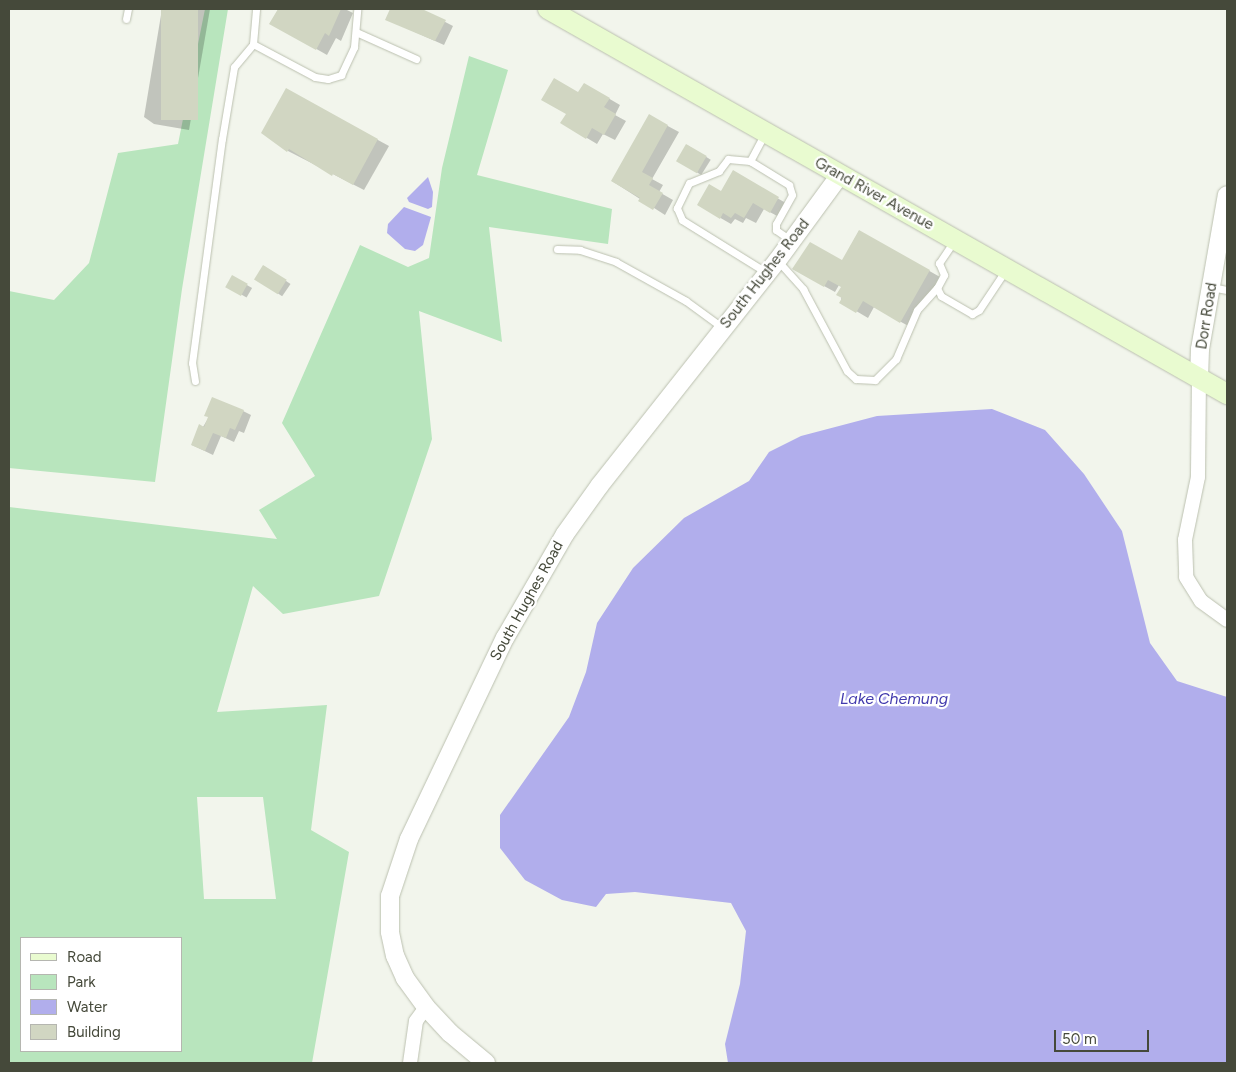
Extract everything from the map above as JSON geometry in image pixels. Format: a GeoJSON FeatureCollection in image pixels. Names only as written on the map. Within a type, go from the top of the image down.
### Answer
{"type":"FeatureCollection","features":[{"type":"Feature","properties":{"kind":"main road","name":"Grand River Avenue"},"geometry":{"type":"LineString","coordinates":[[548,9],[1227,394]]}},
{"type":"Feature","properties":{"kind":"street","name":"South Hughes Road"},"geometry":{"type":"LineString","coordinates":[[486,1063],[426,1007],[400,967],[390,932],[390,896],[409,839],[472,705],[535,583],[600,486],[772,267],[840,175]]}},
{"type":"Feature","properties":{"kind":"street","name":"Dorr Road"},"geometry":{"type":"LineString","coordinates":[[1199,378],[1200,349],[1219,288],[1227,199]]}},
{"type":"Feature","properties":{"kind":"street"},"geometry":{"type":"LineString","coordinates":[[1199,378],[1198,477],[1184,540],[1186,578],[1201,601],[1227,620]]}},
{"type":"Feature","properties":{"kind":"street"},"geometry":{"type":"LineString","coordinates":[[410,1063],[416,1021],[426,1007]]}},
{"type":"Feature","properties":{"kind":"lane"},"geometry":{"type":"LineString","coordinates":[[126,19],[128,9]]}},
{"type":"Feature","properties":{"kind":"lane"},"geometry":{"type":"LineString","coordinates":[[195,381],[192,363],[197,322],[234,67],[253,44],[256,9]]}},
{"type":"Feature","properties":{"kind":"lane"},"geometry":{"type":"LineString","coordinates":[[253,44],[315,77],[328,79],[340,75],[354,47],[357,9]]}},
{"type":"Feature","properties":{"kind":"lane"},"geometry":{"type":"LineString","coordinates":[[356,32],[416,59]]}},
{"type":"Feature","properties":{"kind":"lane"},"geometry":{"type":"LineString","coordinates":[[750,161],[765,133]]}},
{"type":"Feature","properties":{"kind":"lane"},"geometry":{"type":"LineString","coordinates":[[792,241],[776,230],[776,224],[792,195],[789,185],[750,161],[728,159],[719,171],[690,183],[677,208],[682,220],[772,267],[804,289],[847,371],[856,379],[875,380],[896,359],[917,310],[937,288],[944,274],[939,263],[955,240]]}},
{"type":"Feature","properties":{"kind":"lane"},"geometry":{"type":"LineString","coordinates":[[557,249],[580,250],[616,262],[686,302],[723,328]]}},
{"type":"Feature","properties":{"kind":"lane"},"geometry":{"type":"LineString","coordinates":[[937,288],[940,296],[972,314],[979,310],[1007,269]]}},
{"type":"Feature","properties":{"kind":"green space"},"geometry":{"type":"Polygon","coordinates":[[[205,9],[228,9],[182,289],[155,482],[9,468],[9,291],[54,300],[89,263],[118,153],[178,144],[205,9]]]}},
{"type":"Feature","properties":{"kind":"green space"},"geometry":{"type":"Polygon","coordinates":[[[469,56],[508,70],[477,175],[612,209],[608,244],[489,227],[502,342],[419,311],[432,439],[379,596],[283,614],[253,586],[217,712],[327,705],[311,830],[349,852],[312,1063],[9,1063],[9,507],[277,539],[259,510],[315,476],[282,423],[360,245],[408,267],[429,258],[442,168],[469,56]],[[197,797],[204,899],[276,899],[263,797],[197,797]]]}},
{"type":"Feature","properties":{"kind":"water"},"geometry":{"type":"Polygon","coordinates":[[[428,177],[433,192],[432,207],[428,209],[409,202],[407,198],[428,177]]]}},
{"type":"Feature","properties":{"kind":"water"},"geometry":{"type":"Polygon","coordinates":[[[404,207],[431,217],[423,245],[415,251],[405,249],[387,233],[388,224],[404,207]]]}},
{"type":"Feature","properties":{"kind":"water","name":"Lake Chemung"},"geometry":{"type":"Polygon","coordinates":[[[992,409],[1045,430],[1084,474],[1122,531],[1150,643],[1177,681],[1227,697],[1227,1063],[728,1063],[725,1044],[740,984],[746,931],[731,903],[635,892],[606,894],[596,907],[562,900],[525,880],[500,848],[500,815],[569,717],[586,672],[597,623],[633,568],[684,518],[749,481],[769,452],[801,436],[877,416],[992,409]]]}},
{"type":"Feature","properties":{"kind":"building"},"geometry":{"type":"Polygon","coordinates":[[[161,9],[198,9],[198,120],[161,120],[161,9]]]}},
{"type":"Feature","properties":{"kind":"building"},"geometry":{"type":"Polygon","coordinates":[[[278,9],[341,9],[329,36],[325,33],[316,50],[269,24],[278,9]]]}},
{"type":"Feature","properties":{"kind":"building"},"geometry":{"type":"Polygon","coordinates":[[[390,9],[422,9],[446,20],[435,41],[385,20],[390,9]]]}},
{"type":"Feature","properties":{"kind":"building"},"geometry":{"type":"Polygon","coordinates":[[[554,78],[578,92],[584,83],[610,98],[604,107],[616,114],[604,135],[592,128],[586,139],[560,123],[566,114],[541,100],[554,78]]]}},
{"type":"Feature","properties":{"kind":"building"},"geometry":{"type":"Polygon","coordinates":[[[286,88],[378,139],[353,185],[333,174],[332,176],[289,149],[287,152],[261,133],[286,88]]]}},
{"type":"Feature","properties":{"kind":"building"},"geometry":{"type":"Polygon","coordinates":[[[649,114],[668,125],[642,172],[653,178],[649,185],[663,193],[653,210],[638,201],[640,198],[611,181],[649,114]]]}},
{"type":"Feature","properties":{"kind":"building"},"geometry":{"type":"Polygon","coordinates":[[[686,144],[707,156],[697,173],[676,161],[686,144]]]}},
{"type":"Feature","properties":{"kind":"building"},"geometry":{"type":"Polygon","coordinates":[[[733,170],[779,197],[770,213],[753,203],[744,218],[735,213],[731,218],[723,213],[720,219],[697,205],[709,184],[721,191],[733,170]]]}},
{"type":"Feature","properties":{"kind":"building"},"geometry":{"type":"Polygon","coordinates":[[[859,230],[930,270],[900,323],[863,301],[856,313],[839,303],[842,298],[836,295],[841,287],[828,280],[824,287],[792,269],[810,242],[842,260],[859,230]]]}},
{"type":"Feature","properties":{"kind":"building"},"geometry":{"type":"Polygon","coordinates":[[[263,265],[287,280],[278,294],[254,279],[263,265]]]}},
{"type":"Feature","properties":{"kind":"building"},"geometry":{"type":"Polygon","coordinates":[[[232,275],[248,284],[241,296],[225,287],[232,275]]]}},
{"type":"Feature","properties":{"kind":"building"},"geometry":{"type":"Polygon","coordinates":[[[212,397],[244,410],[235,430],[230,428],[226,438],[213,433],[205,451],[191,445],[199,424],[204,427],[208,417],[204,416],[212,397]]]}}]}
